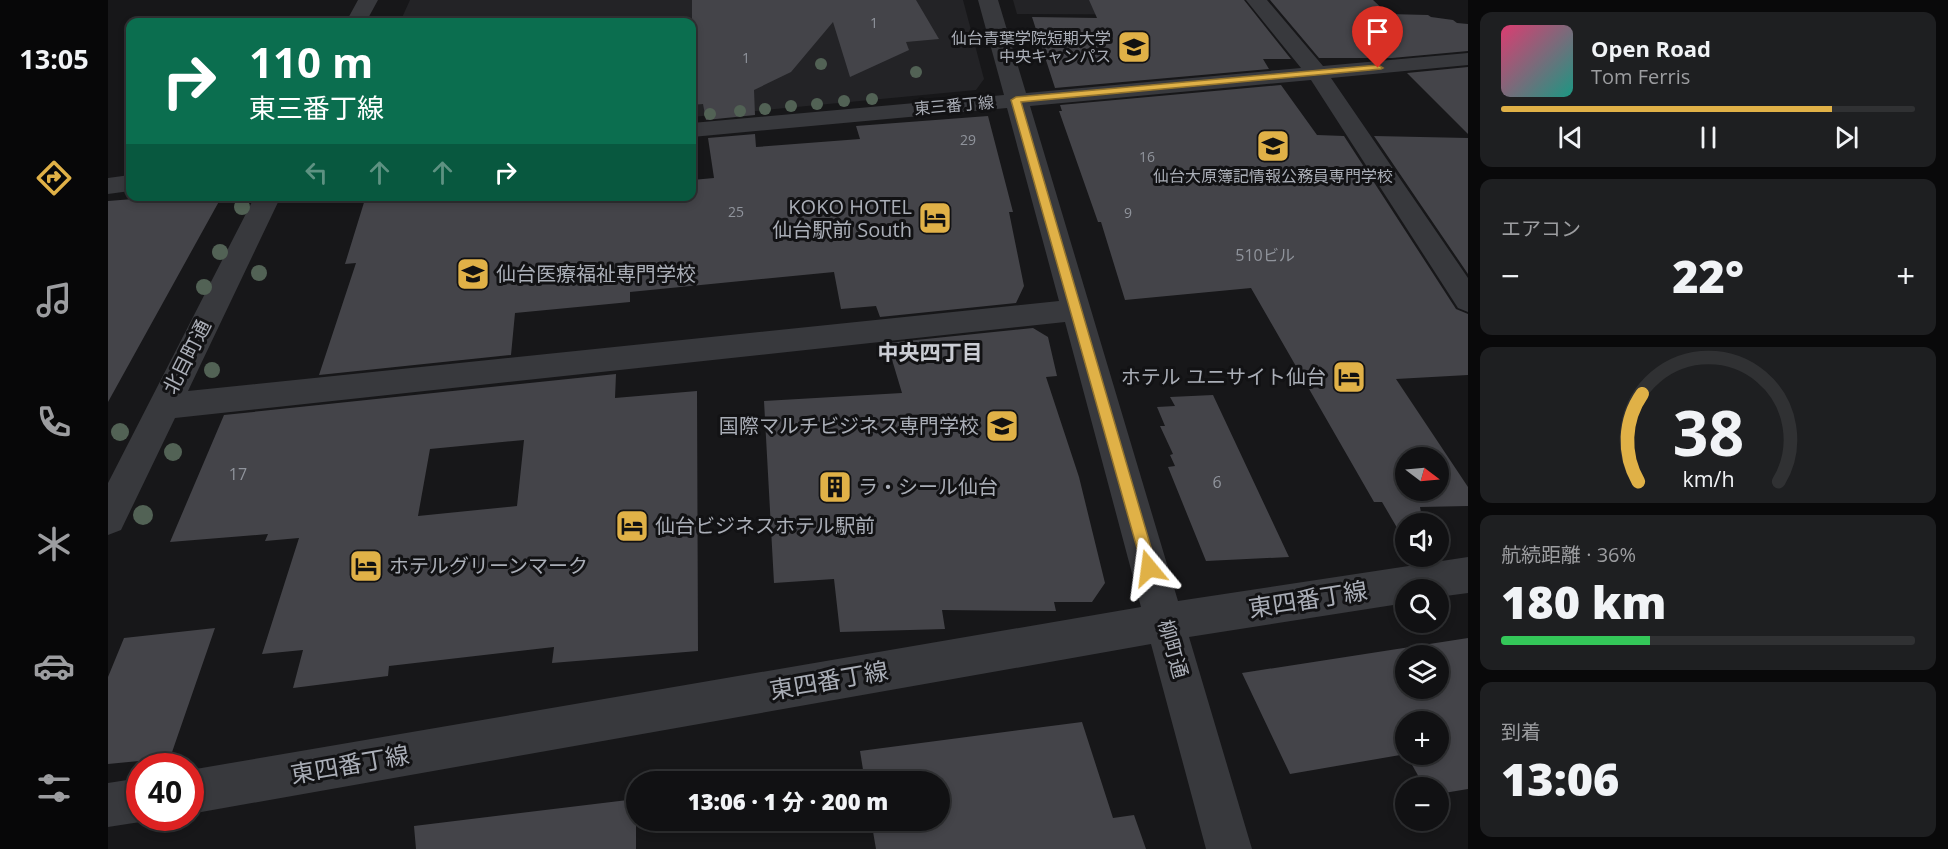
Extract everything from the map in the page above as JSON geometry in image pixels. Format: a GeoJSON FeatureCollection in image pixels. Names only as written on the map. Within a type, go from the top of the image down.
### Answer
{"type":"FeatureCollection","features":[{"type":"Feature","properties":{"kind":"street"},"geometry":{"type":"LineString","coordinates":[[358,18],[368,0]]}},
{"type":"Feature","properties":{"kind":"street","name":"柳町通"},"geometry":{"type":"LineString","coordinates":[[988,0],[1229,849]]}},
{"type":"Feature","properties":{"kind":"street"},"geometry":{"type":"LineString","coordinates":[[1256,0],[1317,73],[1468,301]]}},
{"type":"Feature","properties":{"kind":"street","name":"東三番丁線"},"geometry":{"type":"LineString","coordinates":[[696,130],[1468,59]]}},
{"type":"Feature","properties":{"kind":"street"},"geometry":{"type":"LineString","coordinates":[[108,186],[126,184]]}},
{"type":"Feature","properties":{"kind":"street","name":"北目町通"},"geometry":{"type":"LineString","coordinates":[[108,519],[266,201]]}},
{"type":"Feature","properties":{"kind":"street"},"geometry":{"type":"LineString","coordinates":[[164,406],[1077,310]]}},
{"type":"Feature","properties":{"kind":"street","name":"東四番丁線"},"geometry":{"type":"LineString","coordinates":[[204,790],[1165,622],[1468,575]]}},
{"type":"Feature","properties":{"kind":"street"},"geometry":{"type":"LineString","coordinates":[[108,805],[126,802]]}},
{"type":"Feature","properties":{"kind":"shaded area"},"geometry":{"type":"Polygon","coordinates":[[[410,0],[963,0],[984,79],[976,90],[696,117],[696,18],[402,18],[410,0]]]}},
{"type":"Feature","properties":{"kind":"shaded area"},"geometry":{"type":"Polygon","coordinates":[[[1013,0],[1242,0],[1253,15],[1017,14],[1013,0]]]}},
{"type":"Feature","properties":{"kind":"building"},"geometry":{"type":"Polygon","coordinates":[[[692,0],[916,0],[939,39],[906,42],[909,50],[850,77],[833,22],[791,72],[754,90],[755,115],[706,120],[703,104],[696,105],[696,18],[692,18],[692,0]]]}},
{"type":"Feature","properties":{"kind":"building"},"geometry":{"type":"Polygon","coordinates":[[[1089,0],[1244,0],[1291,59],[1263,59],[1269,69],[1055,88],[1032,17],[1097,18],[1089,0]]]}},
{"type":"Feature","properties":{"kind":"building"},"geometry":{"type":"Polygon","coordinates":[[[1270,0],[1373,0],[1388,14],[1428,15],[1453,20],[1457,23],[1468,24],[1468,51],[1392,58],[1319,58],[1270,0]]]}},
{"type":"Feature","properties":{"kind":"building"},"geometry":{"type":"Polygon","coordinates":[[[1468,67],[1468,134],[1407,73],[1468,67]]]}},
{"type":"Feature","properties":{"kind":"building"},"geometry":{"type":"Polygon","coordinates":[[[1281,85],[1317,135],[1344,136],[1456,309],[1468,314],[1468,375],[1396,379],[1441,447],[1395,447],[1395,501],[1449,501],[1449,458],[1468,487],[1468,506],[1420,507],[1421,513],[1395,513],[1395,524],[1382,502],[1374,502],[1251,288],[1125,300],[1101,222],[1098,222],[1059,111],[1062,111],[1060,105],[1281,85]]]}},
{"type":"Feature","properties":{"kind":"building"},"geometry":{"type":"Polygon","coordinates":[[[988,116],[1013,212],[1009,212],[1024,286],[1016,303],[880,317],[876,306],[841,309],[834,272],[630,292],[630,302],[515,313],[511,355],[319,375],[356,263],[345,264],[364,201],[696,201],[696,180],[714,178],[708,138],[755,134],[756,147],[860,139],[856,126],[988,116]]]}},
{"type":"Feature","properties":{"kind":"building"},"geometry":{"type":"Polygon","coordinates":[[[1374,136],[1468,138],[1468,274],[1374,136]]]}},
{"type":"Feature","properties":{"kind":"building"},"geometry":{"type":"Polygon","coordinates":[[[108,201],[219,201],[108,402],[108,201]]]}},
{"type":"Feature","properties":{"kind":"building"},"geometry":{"type":"Polygon","coordinates":[[[1033,328],[1048,337],[1057,376],[1046,377],[1079,477],[1105,583],[1092,602],[1054,602],[1056,611],[942,610],[945,629],[840,632],[834,579],[774,583],[764,401],[902,393],[887,343],[1033,328]]]}},
{"type":"Feature","properties":{"kind":"building"},"geometry":{"type":"Polygon","coordinates":[[[616,374],[615,398],[697,391],[698,651],[552,663],[554,647],[389,666],[388,676],[293,688],[303,650],[262,654],[299,538],[265,541],[268,534],[170,542],[224,415],[616,374]],[[524,440],[430,449],[418,516],[517,506],[524,440]]]}},
{"type":"Feature","properties":{"kind":"building"},"geometry":{"type":"Polygon","coordinates":[[[1213,395],[1289,557],[1206,561],[1168,467],[1175,466],[1170,455],[1173,454],[1160,426],[1165,426],[1157,407],[1175,406],[1170,397],[1213,395]]]}},
{"type":"Feature","properties":{"kind":"building"},"geometry":{"type":"Polygon","coordinates":[[[215,628],[172,753],[126,753],[126,762],[108,764],[108,677],[124,638],[215,628]]]}},
{"type":"Feature","properties":{"kind":"building"},"geometry":{"type":"Polygon","coordinates":[[[1468,638],[1468,789],[1449,792],[1449,777],[1419,777],[1412,765],[1449,765],[1449,711],[1395,711],[1395,756],[1290,774],[1242,673],[1395,649],[1395,699],[1449,699],[1449,645],[1423,645],[1468,638]]]}},
{"type":"Feature","properties":{"kind":"building"},"geometry":{"type":"Polygon","coordinates":[[[1082,722],[1113,818],[1134,815],[1146,849],[876,849],[873,831],[950,831],[950,771],[863,771],[860,751],[1082,722]]]}},
{"type":"Feature","properties":{"kind":"building"},"geometry":{"type":"Polygon","coordinates":[[[626,800],[626,831],[636,831],[636,849],[416,849],[414,826],[626,800]]]}},
{"type":"Feature","properties":{"kind":"place","name":"仙台青葉学院短期大学 中央キャンパス"},"geometry":{"type":"Point","coordinates":[1134,47]}},
{"type":"Feature","properties":{"kind":"place","name":"仙台大原簿記情報公務員専門学校"},"geometry":{"type":"Point","coordinates":[1273,146]}},
{"type":"Feature","properties":{"kind":"place","name":"KOKO HOTEL 仙台駅前 South"},"geometry":{"type":"Point","coordinates":[935,218]}},
{"type":"Feature","properties":{"kind":"place","name":"仙台医療福祉専門学校"},"geometry":{"type":"Point","coordinates":[473,274]}},
{"type":"Feature","properties":{"kind":"place","name":"ホテル ユニサイト仙台"},"geometry":{"type":"Point","coordinates":[1349,377]}},
{"type":"Feature","properties":{"kind":"place","name":"国際マルチビジネス専門学校"},"geometry":{"type":"Point","coordinates":[1002,426]}},
{"type":"Feature","properties":{"kind":"place","name":"ラ・シール仙台"},"geometry":{"type":"Point","coordinates":[835,487]}},
{"type":"Feature","properties":{"kind":"place","name":"仙台ビジネスホテル駅前"},"geometry":{"type":"Point","coordinates":[632,526]}},
{"type":"Feature","properties":{"kind":"place","name":"ホテルグリーンマーク"},"geometry":{"type":"Point","coordinates":[366,566]}},
{"type":"Feature","properties":{"kind":"district","name":"中央四丁目"},"geometry":{"type":"Point","coordinates":[930,353]}},
{"type":"Feature","properties":{"kind":"route"},"geometry":{"type":"LineString","coordinates":[[1149,568],[1016,100],[1378,68]]}}]}
